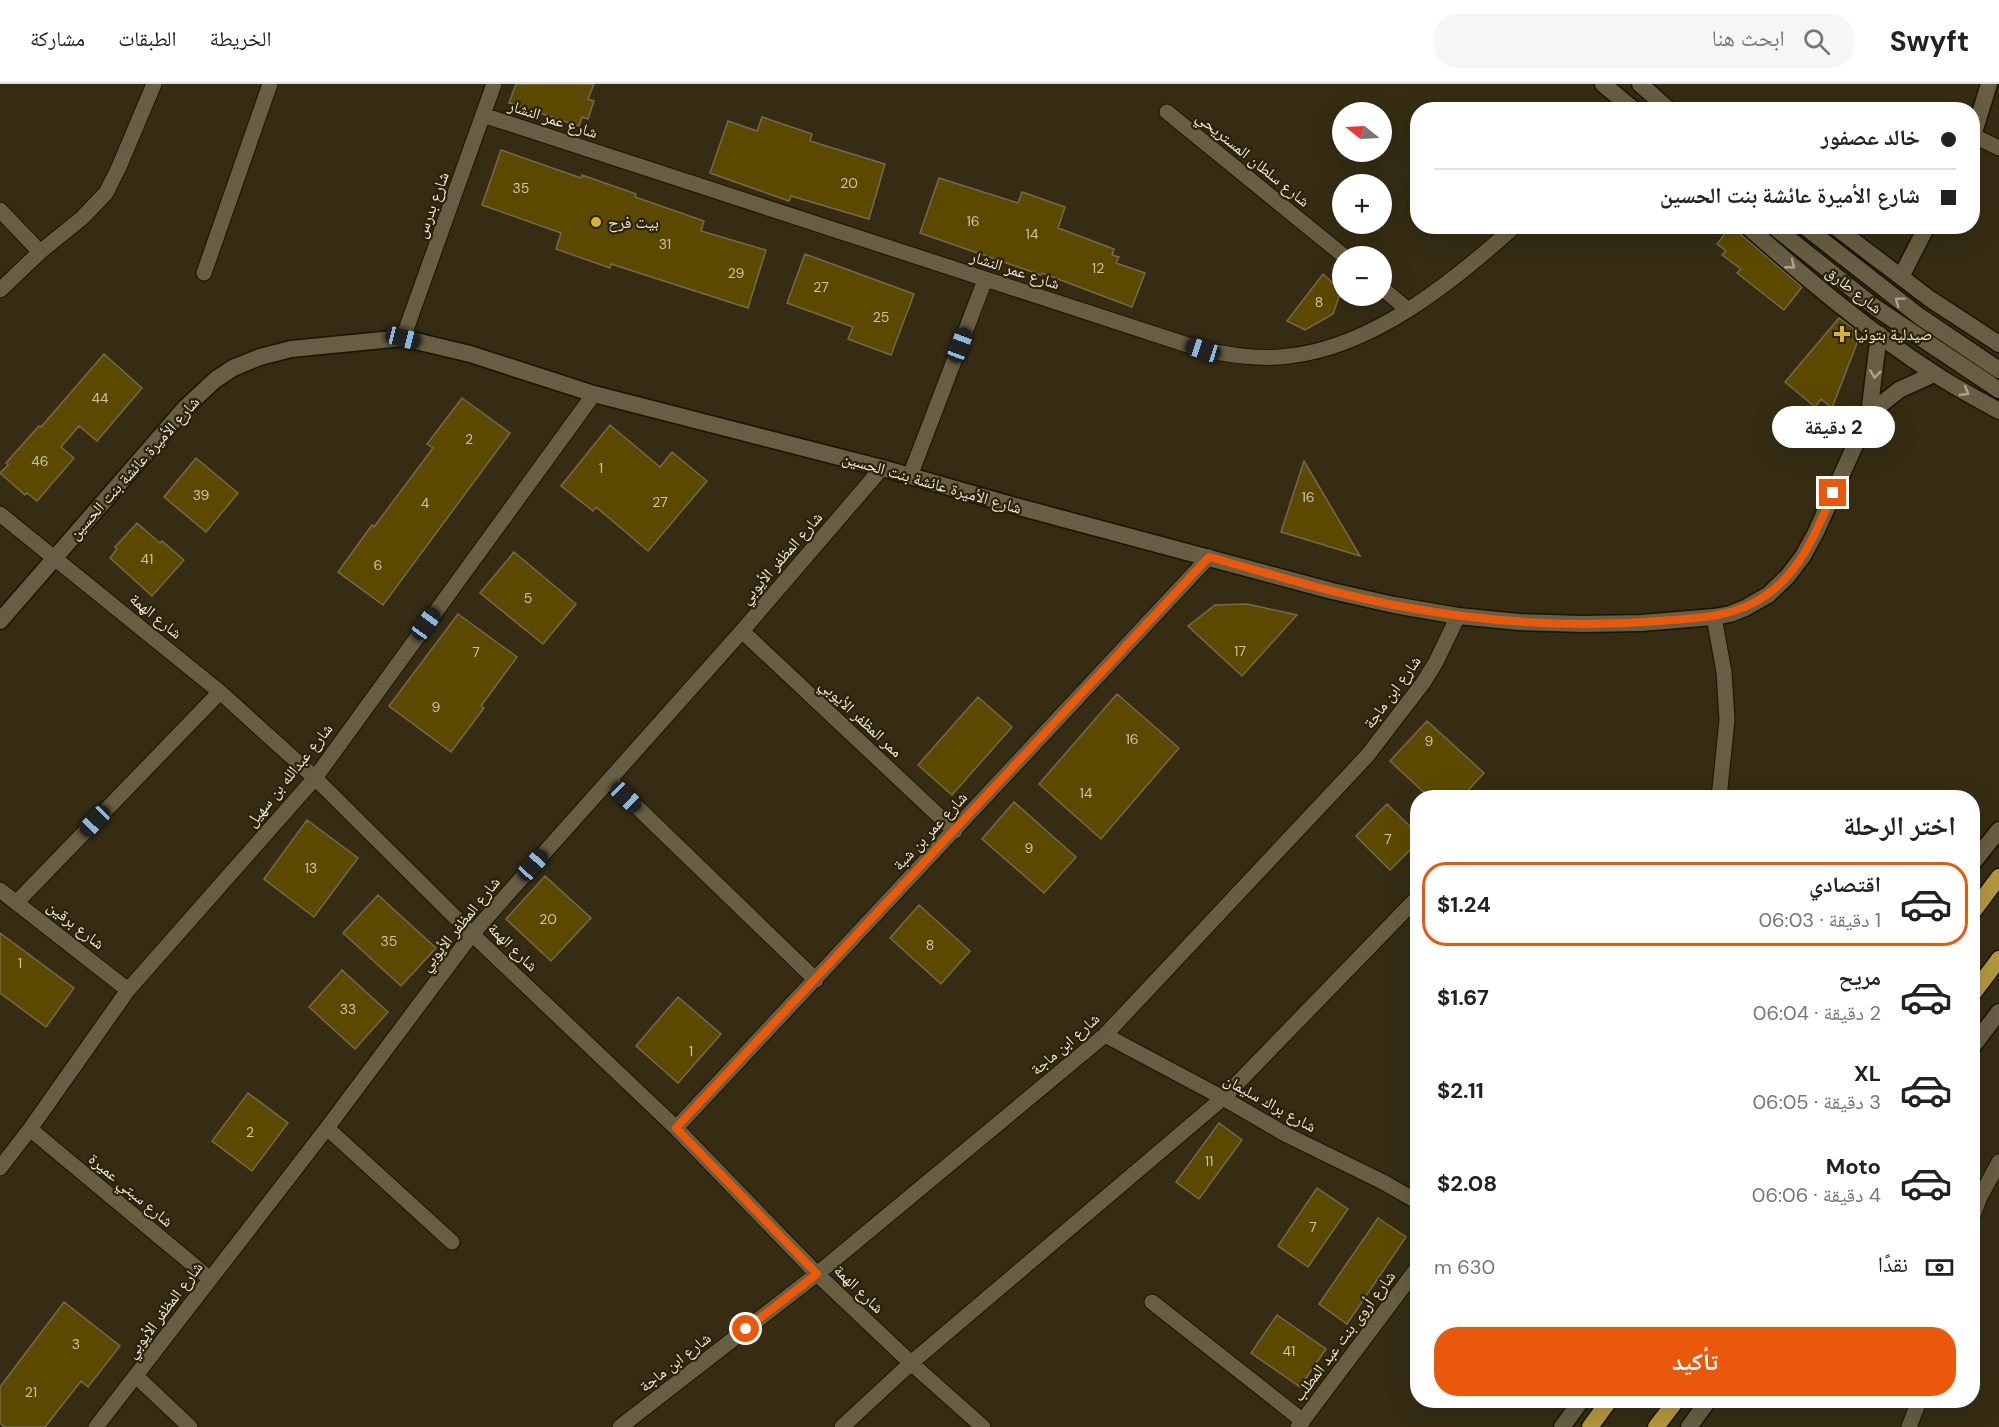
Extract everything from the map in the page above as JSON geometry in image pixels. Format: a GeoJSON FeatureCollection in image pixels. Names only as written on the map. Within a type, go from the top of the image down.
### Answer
{"type":"FeatureCollection","features":[{"type":"Feature","properties":{"kind":"highway"},"geometry":{"type":"LineString","coordinates":[[1980,903],[1999,878]]}},
{"type":"Feature","properties":{"kind":"highway"},"geometry":{"type":"LineString","coordinates":[[1980,984],[1999,959]]}},
{"type":"Feature","properties":{"kind":"highway"},"geometry":{"type":"LineString","coordinates":[[1590,1427],[1604,1408]]}},
{"type":"Feature","properties":{"kind":"highway"},"geometry":{"type":"LineString","coordinates":[[1656,1427],[1671,1408]]}},
{"type":"Feature","properties":{"kind":"street"},"geometry":{"type":"LineString","coordinates":[[0,290],[40,252],[82,218],[106,193],[124,157],[154,84]]}},
{"type":"Feature","properties":{"kind":"street"},"geometry":{"type":"LineString","coordinates":[[204,273],[270,84]]}},
{"type":"Feature","properties":{"kind":"street","name":"شارع بدرس"},"geometry":{"type":"LineString","coordinates":[[403,338],[494,84]]}},
{"type":"Feature","properties":{"kind":"street"},"geometry":{"type":"LineString","coordinates":[[1603,84],[1624,102]]}},
{"type":"Feature","properties":{"kind":"street"},"geometry":{"type":"LineString","coordinates":[[1640,84],[1660,102]]}},
{"type":"Feature","properties":{"kind":"street"},"geometry":{"type":"LineString","coordinates":[[1980,114],[1989,84]]}},
{"type":"Feature","properties":{"kind":"street","name":"شارع سلطان المستريحي"},"geometry":{"type":"LineString","coordinates":[[1167,111],[1332,246]]}},
{"type":"Feature","properties":{"kind":"street","name":"شارع عمر النشار"},"geometry":{"type":"LineString","coordinates":[[483,115],[1203,350],[1245,357],[1288,357],[1331,348],[1371,332],[1470,267],[1506,234]]}},
{"type":"Feature","properties":{"kind":"street"},"geometry":{"type":"LineString","coordinates":[[1980,140],[1999,148]]}},
{"type":"Feature","properties":{"kind":"street"},"geometry":{"type":"LineString","coordinates":[[0,210],[40,252]]}},
{"type":"Feature","properties":{"kind":"street"},"geometry":{"type":"LineString","coordinates":[[1756,234],[1879,334],[1934,374],[1999,411]]}},
{"type":"Feature","properties":{"kind":"street","name":"شارع طارق"},"geometry":{"type":"LineString","coordinates":[[1783,234],[1876,308],[1999,390]]}},
{"type":"Feature","properties":{"kind":"street","name":"شارع طارق"},"geometry":{"type":"LineString","coordinates":[[1814,234],[1919,316],[1999,370]]}},
{"type":"Feature","properties":{"kind":"street"},"geometry":{"type":"LineString","coordinates":[[1845,234],[1930,299],[1999,344]]}},
{"type":"Feature","properties":{"kind":"street"},"geometry":{"type":"LineString","coordinates":[[1901,277],[1923,234]]}},
{"type":"Feature","properties":{"kind":"street"},"geometry":{"type":"LineString","coordinates":[[910,476],[985,280]]}},
{"type":"Feature","properties":{"kind":"street"},"geometry":{"type":"LineString","coordinates":[[1392,296],[1407,309]]}},
{"type":"Feature","properties":{"kind":"street","name":"شارع الأميرة عائشة بنت الحسين"},"geometry":{"type":"LineString","coordinates":[[0,621],[185,408],[215,381],[233,368],[260,357],[291,350],[388,338],[403,338],[470,354],[594,394],[882,468],[1332,591],[1394,605],[1458,616],[1519,622],[1641,623],[1714,617],[1745,608],[1768,595],[1793,570],[1803,556],[1869,414],[1879,334]]}},
{"type":"Feature","properties":{"kind":"street","name":"شارع الأميرة عائشة بنت الحسين"},"geometry":{"type":"LineString","coordinates":[[1869,414],[1899,390],[1934,374]]}},
{"type":"Feature","properties":{"kind":"street","name":"شارع عبدالله بن سهيل"},"geometry":{"type":"LineString","coordinates":[[0,1168],[30,1130],[128,990],[315,778],[594,394]]}},
{"type":"Feature","properties":{"kind":"street","name":"شارع المظفر الأيوبي"},"geometry":{"type":"LineString","coordinates":[[96,1427],[327,1128],[472,933],[742,631],[882,468]]}},
{"type":"Feature","properties":{"kind":"street","name":"شارع الهمة"},"geometry":{"type":"LineString","coordinates":[[0,514],[220,692],[315,778],[472,933],[676,1128],[817,1274],[983,1427]]}},
{"type":"Feature","properties":{"kind":"street","name":"شارع عمر بن شبة"},"geometry":{"type":"LineString","coordinates":[[676,1128],[1209,557]]}},
{"type":"Feature","properties":{"kind":"street","name":"شارع ابن ماجة"},"geometry":{"type":"LineString","coordinates":[[620,1427],[817,1274],[1105,1035],[1367,756],[1423,683],[1458,616]]}},
{"type":"Feature","properties":{"kind":"street"},"geometry":{"type":"LineString","coordinates":[[1714,617],[1724,672],[1727,720],[1720,790]]}},
{"type":"Feature","properties":{"kind":"street","name":"ممر المظفر الأيوبي"},"geometry":{"type":"LineString","coordinates":[[742,631],[955,831]]}},
{"type":"Feature","properties":{"kind":"street"},"geometry":{"type":"LineString","coordinates":[[17,902],[220,692]]}},
{"type":"Feature","properties":{"kind":"street"},"geometry":{"type":"LineString","coordinates":[[609,780],[816,980]]}},
{"type":"Feature","properties":{"kind":"street"},"geometry":{"type":"LineString","coordinates":[[1980,854],[1999,830]]}},
{"type":"Feature","properties":{"kind":"street","name":"شارع برقين"},"geometry":{"type":"LineString","coordinates":[[0,890],[128,990]]}},
{"type":"Feature","properties":{"kind":"street"},"geometry":{"type":"LineString","coordinates":[[842,1427],[911,1363],[1223,1098],[1410,905]]}},
{"type":"Feature","properties":{"kind":"street"},"geometry":{"type":"LineString","coordinates":[[1980,1037],[1999,1012]]}},
{"type":"Feature","properties":{"kind":"street","name":"شارع براك سليمان"},"geometry":{"type":"LineString","coordinates":[[1105,1035],[1285,1134],[1383,1182],[1410,1198]]}},
{"type":"Feature","properties":{"kind":"street"},"geometry":{"type":"LineString","coordinates":[[327,1128],[452,1242]]}},
{"type":"Feature","properties":{"kind":"street","name":"شارع سبتي عميرة"},"geometry":{"type":"LineString","coordinates":[[30,1130],[209,1278]]}},
{"type":"Feature","properties":{"kind":"street"},"geometry":{"type":"LineString","coordinates":[[1980,1197],[1999,1162]]}},
{"type":"Feature","properties":{"kind":"street","name":"شارع أروى بنت عبد المطلب"},"geometry":{"type":"LineString","coordinates":[[1301,1424],[1410,1278]]}},
{"type":"Feature","properties":{"kind":"street"},"geometry":{"type":"LineString","coordinates":[[1152,1302],[1301,1424]]}},
{"type":"Feature","properties":{"kind":"street"},"geometry":{"type":"LineString","coordinates":[[136,1377],[190,1427]]}},
{"type":"Feature","properties":{"kind":"street"},"geometry":{"type":"LineString","coordinates":[[1562,1427],[1576,1408]]}},
{"type":"Feature","properties":{"kind":"street"},"geometry":{"type":"LineString","coordinates":[[1689,1427],[1703,1408]]}},
{"type":"Feature","properties":{"kind":"street"},"geometry":{"type":"LineString","coordinates":[[1909,1427],[1916,1408]]}},
{"type":"Feature","properties":{"kind":"building"},"geometry":{"type":"Polygon","coordinates":[[[516,84],[594,84],[588,99],[594,101],[588,119],[582,117],[579,126],[509,103],[516,84]]]}},
{"type":"Feature","properties":{"kind":"building"},"geometry":{"type":"Polygon","coordinates":[[[762,117],[812,134],[810,141],[885,164],[869,219],[791,196],[789,201],[710,173],[728,121],[757,131],[762,117]]]}},
{"type":"Feature","properties":{"kind":"building"},"geometry":{"type":"Polygon","coordinates":[[[501,150],[581,178],[582,175],[636,194],[635,197],[704,221],[701,231],[766,250],[748,308],[611,264],[610,268],[556,249],[561,233],[482,205],[501,150]]]}},
{"type":"Feature","properties":{"kind":"building"},"geometry":{"type":"Polygon","coordinates":[[[939,178],[1018,203],[1022,192],[1065,207],[1058,228],[1114,249],[1112,255],[1119,257],[1116,263],[1145,273],[1132,307],[1042,273],[1041,275],[920,233],[939,178]]]}},
{"type":"Feature","properties":{"kind":"building"},"geometry":{"type":"Polygon","coordinates":[[[1725,234],[1740,234],[1802,287],[1784,310],[1737,273],[1741,269],[1722,255],[1726,251],[1717,244],[1725,234]]]}},
{"type":"Feature","properties":{"kind":"building"},"geometry":{"type":"Polygon","coordinates":[[[805,254],[914,294],[891,355],[848,339],[853,327],[787,303],[805,254]]]}},
{"type":"Feature","properties":{"kind":"building"},"geometry":{"type":"Polygon","coordinates":[[[1323,274],[1332,282],[1332,306],[1336,306],[1333,314],[1305,330],[1287,321],[1323,274]]]}},
{"type":"Feature","properties":{"kind":"building"},"geometry":{"type":"Polygon","coordinates":[[[1839,318],[1853,328],[1857,343],[1832,408],[1821,399],[1815,407],[1785,382],[1839,318]]]}},
{"type":"Feature","properties":{"kind":"building"},"geometry":{"type":"Polygon","coordinates":[[[104,354],[142,388],[97,441],[79,426],[61,447],[74,458],[37,501],[27,493],[25,495],[0,473],[8,465],[6,463],[39,426],[41,427],[104,354]]]}},
{"type":"Feature","properties":{"kind":"building"},"geometry":{"type":"Polygon","coordinates":[[[462,398],[510,433],[383,605],[338,572],[433,448],[427,444],[462,398]]]}},
{"type":"Feature","properties":{"kind":"building"},"geometry":{"type":"Polygon","coordinates":[[[610,425],[660,467],[672,452],[707,481],[648,551],[596,507],[593,511],[561,486],[610,425]]]}},
{"type":"Feature","properties":{"kind":"building"},"geometry":{"type":"Polygon","coordinates":[[[196,458],[238,493],[206,532],[164,497],[196,458]]]}},
{"type":"Feature","properties":{"kind":"building"},"geometry":{"type":"Polygon","coordinates":[[[1304,461],[1360,556],[1281,532],[1304,461]]]}},
{"type":"Feature","properties":{"kind":"building"},"geometry":{"type":"Polygon","coordinates":[[[137,523],[184,560],[152,596],[110,558],[117,549],[115,547],[137,523]]]}},
{"type":"Feature","properties":{"kind":"building"},"geometry":{"type":"Polygon","coordinates":[[[514,552],[576,604],[543,644],[480,593],[514,552]]]}},
{"type":"Feature","properties":{"kind":"building"},"geometry":{"type":"Polygon","coordinates":[[[1247,604],[1297,615],[1242,676],[1188,626],[1215,605],[1247,604]]]}},
{"type":"Feature","properties":{"kind":"building"},"geometry":{"type":"Polygon","coordinates":[[[458,614],[517,657],[481,706],[484,708],[451,752],[389,706],[458,614]]]}},
{"type":"Feature","properties":{"kind":"building"},"geometry":{"type":"Polygon","coordinates":[[[1117,694],[1179,748],[1101,839],[1039,784],[1117,694]]]}},
{"type":"Feature","properties":{"kind":"building"},"geometry":{"type":"Polygon","coordinates":[[[978,697],[1012,727],[952,795],[918,765],[978,697]]]}},
{"type":"Feature","properties":{"kind":"building"},"geometry":{"type":"Polygon","coordinates":[[[1427,721],[1484,773],[1468,790],[1421,790],[1390,761],[1427,721]]]}},
{"type":"Feature","properties":{"kind":"building"},"geometry":{"type":"Polygon","coordinates":[[[1014,802],[1076,857],[1044,893],[982,839],[1014,802]]]}},
{"type":"Feature","properties":{"kind":"building"},"geometry":{"type":"Polygon","coordinates":[[[1387,804],[1410,826],[1410,850],[1390,870],[1356,836],[1387,804]]]}},
{"type":"Feature","properties":{"kind":"building"},"geometry":{"type":"Polygon","coordinates":[[[307,820],[358,858],[314,917],[264,879],[307,820]]]}},
{"type":"Feature","properties":{"kind":"building"},"geometry":{"type":"Polygon","coordinates":[[[545,876],[591,918],[551,961],[506,919],[545,876]]]}},
{"type":"Feature","properties":{"kind":"building"},"geometry":{"type":"Polygon","coordinates":[[[378,895],[436,948],[401,986],[343,933],[378,895]]]}},
{"type":"Feature","properties":{"kind":"building"},"geometry":{"type":"Polygon","coordinates":[[[919,905],[970,951],[941,984],[890,938],[919,905]]]}},
{"type":"Feature","properties":{"kind":"building"},"geometry":{"type":"Polygon","coordinates":[[[0,933],[74,988],[46,1027],[0,993],[0,933]]]}},
{"type":"Feature","properties":{"kind":"building"},"geometry":{"type":"Polygon","coordinates":[[[342,970],[388,1012],[355,1049],[309,1007],[342,970]]]}},
{"type":"Feature","properties":{"kind":"building"},"geometry":{"type":"Polygon","coordinates":[[[678,997],[721,1034],[678,1083],[636,1046],[678,997]]]}},
{"type":"Feature","properties":{"kind":"building"},"geometry":{"type":"Polygon","coordinates":[[[248,1093],[288,1123],[252,1171],[212,1141],[248,1093]]]}},
{"type":"Feature","properties":{"kind":"building"},"geometry":{"type":"Polygon","coordinates":[[[1219,1123],[1242,1140],[1199,1199],[1176,1182],[1219,1123]]]}},
{"type":"Feature","properties":{"kind":"building"},"geometry":{"type":"Polygon","coordinates":[[[1317,1188],[1348,1209],[1308,1267],[1278,1246],[1317,1188]]]}},
{"type":"Feature","properties":{"kind":"building"},"geometry":{"type":"Polygon","coordinates":[[[1378,1218],[1406,1237],[1347,1324],[1319,1304],[1378,1218]]]}},
{"type":"Feature","properties":{"kind":"building"},"geometry":{"type":"Polygon","coordinates":[[[64,1302],[120,1346],[88,1387],[81,1381],[45,1427],[5,1427],[0,1423],[0,1387],[64,1302]]]}},
{"type":"Feature","properties":{"kind":"building"},"geometry":{"type":"Polygon","coordinates":[[[1277,1315],[1326,1349],[1300,1387],[1251,1353],[1277,1315]]]}},
{"type":"Feature","properties":{"kind":"place","name":"بيت فرح"},"geometry":{"type":"Point","coordinates":[596,222]}},
{"type":"Feature","properties":{"kind":"place","name":"صيدلية بتونيا"},"geometry":{"type":"Point","coordinates":[1842,334]}},
{"type":"Feature","properties":{"kind":"route"},"geometry":{"type":"LineString","coordinates":[[746,1329],[817,1274],[676,1128],[1209,557],[1332,591],[1458,616],[1519,622],[1583,624],[1641,623],[1714,617],[1745,608],[1768,595],[1787,577],[1803,556],[1833,493]]}}]}
